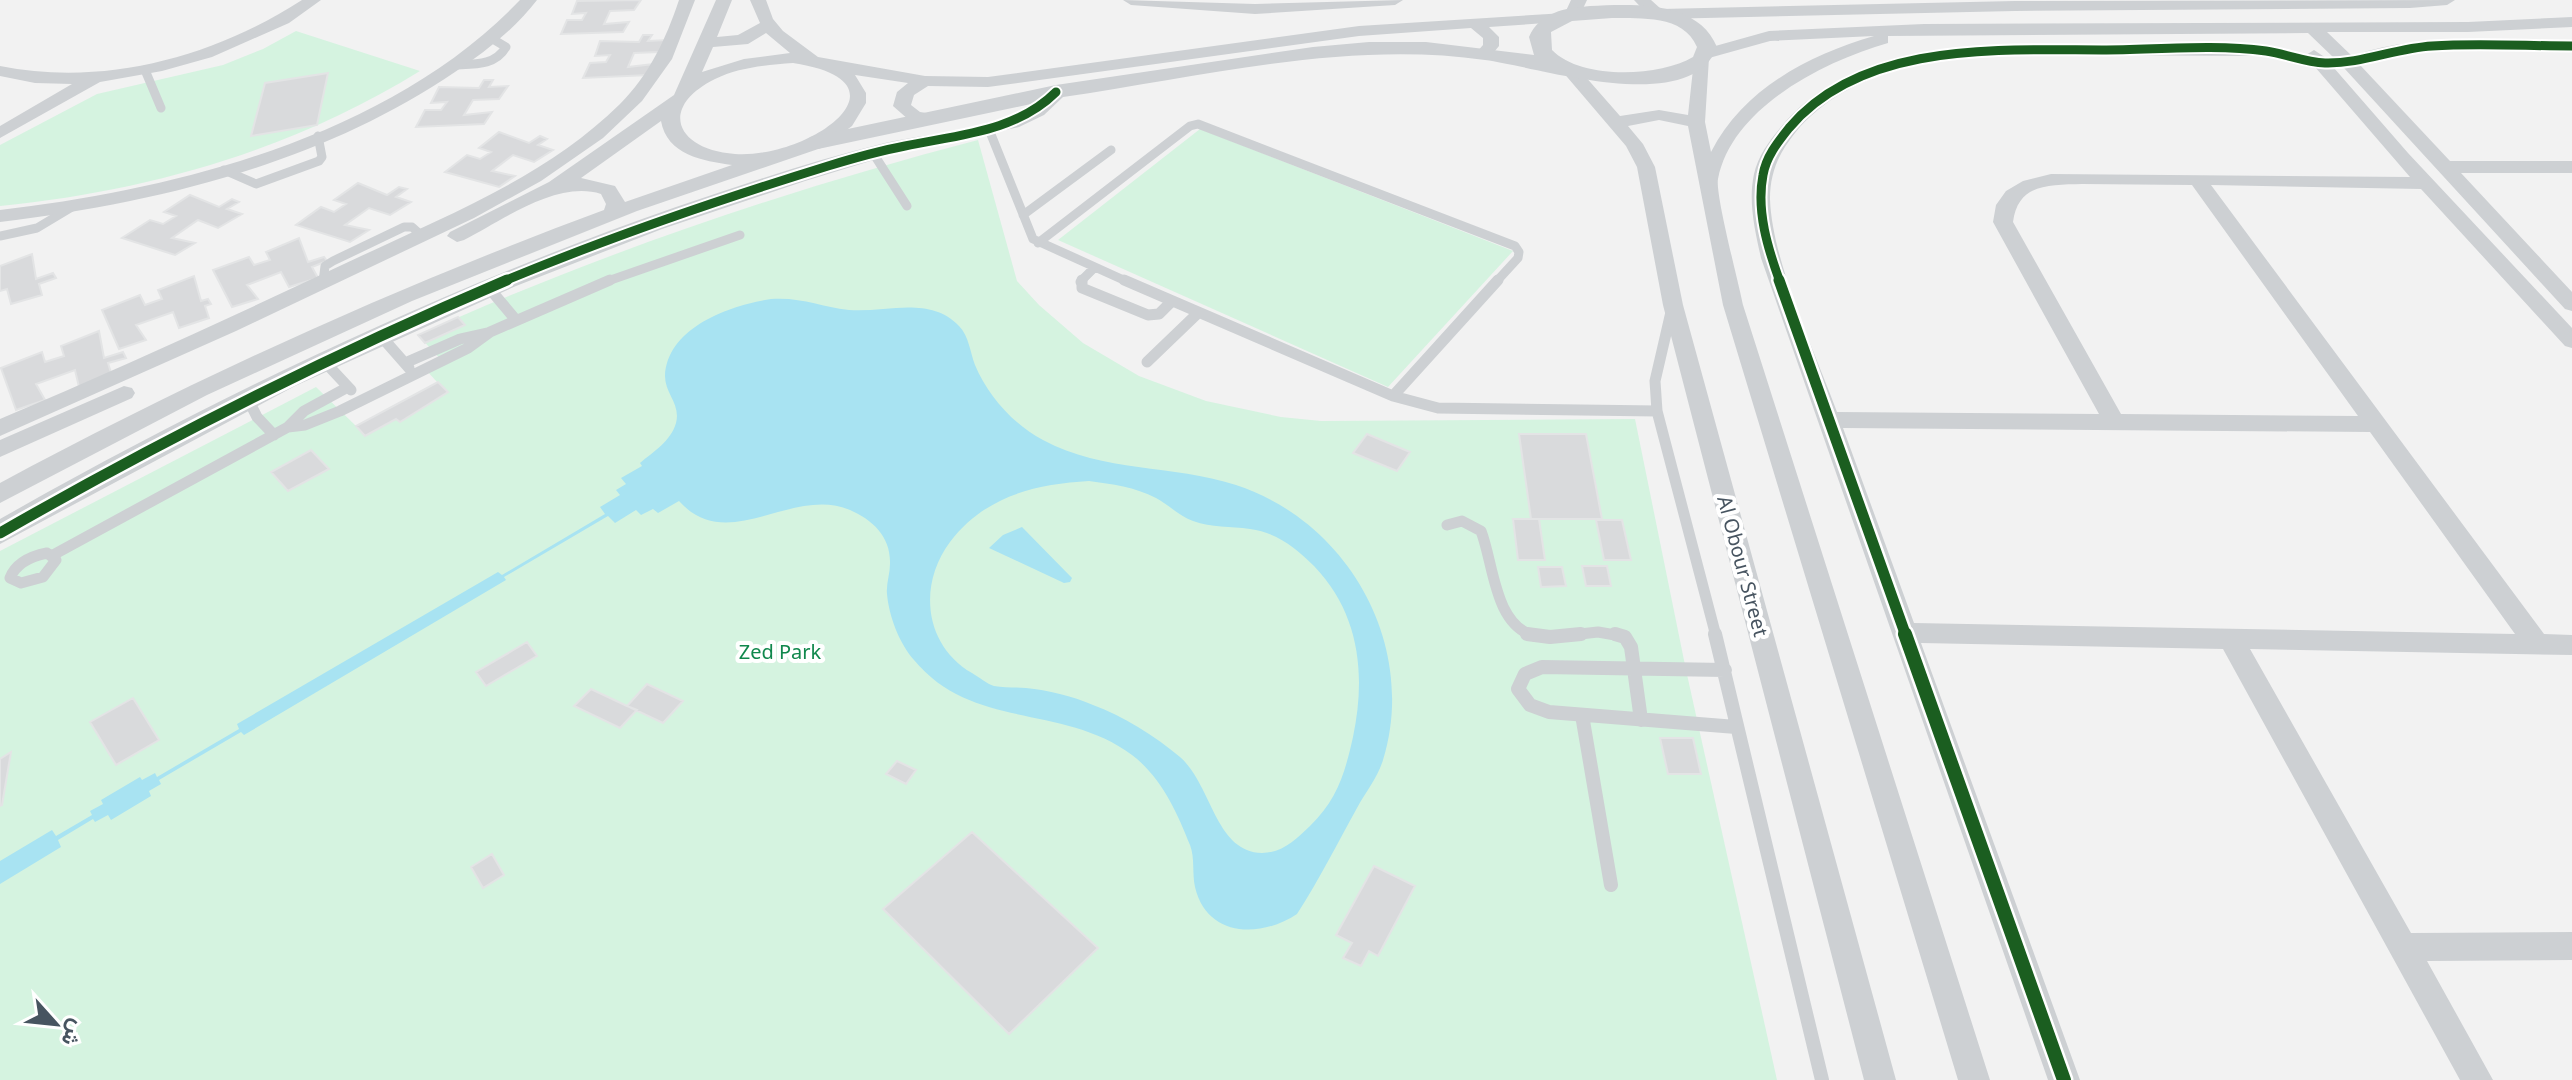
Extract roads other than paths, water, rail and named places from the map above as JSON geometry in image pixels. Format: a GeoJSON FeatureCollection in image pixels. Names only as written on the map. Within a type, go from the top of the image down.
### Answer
{"type":"FeatureCollection","features":[{"type":"Feature","properties":{"kind":"street"},"geometry":{"type":"LineString","coordinates":[[0,91],[6,82],[2,71],[48,78],[98,77],[145,70],[218,50],[251,37],[313,0]]}},
{"type":"Feature","properties":{"kind":"street"},"geometry":{"type":"LineString","coordinates":[[0,216],[72,207],[224,170],[318,136],[406,94],[454,65],[491,38],[529,0]]}},
{"type":"Feature","properties":{"kind":"street"},"geometry":{"type":"LineString","coordinates":[[0,428],[104,384],[323,282],[421,235],[555,164],[624,110],[649,84],[666,58],[687,0]]}},
{"type":"Feature","properties":{"kind":"street"},"geometry":{"type":"LineString","coordinates":[[724,0],[709,42],[672,111],[670,122],[673,133],[694,151],[732,160],[777,156]]}},
{"type":"Feature","properties":{"kind":"street"},"geometry":{"type":"LineString","coordinates":[[758,0],[768,25],[794,50],[855,83],[857,107],[849,120],[818,142]]}},
{"type":"Feature","properties":{"kind":"street"},"geometry":{"type":"LineString","coordinates":[[1131,0],[1290,9],[1395,0]]}},
{"type":"Feature","properties":{"kind":"street"},"geometry":{"type":"LineString","coordinates":[[0,449],[339,292],[556,186],[614,148],[699,82],[744,63],[793,58],[925,81],[1020,79],[1302,37],[1571,10],[2447,0]]}},
{"type":"Feature","properties":{"kind":"street"},"geometry":{"type":"LineString","coordinates":[[2140,4],[2162,29]]}},
{"type":"Feature","properties":{"kind":"street"},"geometry":{"type":"LineString","coordinates":[[1653,9],[1682,21],[1705,40],[1696,122],[1733,305],[1974,1080]]}},
{"type":"Feature","properties":{"kind":"street"},"geometry":{"type":"LineString","coordinates":[[1565,69],[1543,54],[1538,39],[1544,26],[1571,10]]}},
{"type":"Feature","properties":{"kind":"street"},"geometry":{"type":"LineString","coordinates":[[1474,22],[1491,37],[1491,46],[1484,53]]}},
{"type":"Feature","properties":{"kind":"street"},"geometry":{"type":"LineString","coordinates":[[0,494],[204,388],[363,314],[682,185],[818,142],[1056,92],[1313,53],[1369,48],[1426,48],[1484,53],[1599,77],[1674,74],[1704,57],[1769,36],[1924,29],[2468,27],[2572,22]]}},
{"type":"Feature","properties":{"kind":"street"},"geometry":{"type":"LineString","coordinates":[[709,42],[742,40],[768,25]]}},
{"type":"Feature","properties":{"kind":"street"},"geometry":{"type":"LineString","coordinates":[[2287,28],[2572,341]]}},
{"type":"Feature","properties":{"kind":"street"},"geometry":{"type":"LineString","coordinates":[[2313,28],[2572,304]]}},
{"type":"Feature","properties":{"kind":"street"},"geometry":{"type":"LineString","coordinates":[[1708,180],[1729,135],[1763,98],[1822,62],[1862,45],[1924,29]]}},
{"type":"Feature","properties":{"kind":"street"},"geometry":{"type":"LineString","coordinates":[[2064,1080],[1771,258],[1759,207],[1766,162],[1789,124],[1827,93],[1877,71],[1936,56],[2004,51],[2265,51],[2321,63],[2349,63],[2371,55],[2432,46],[2572,46]]}},
{"type":"Feature","properties":{"kind":"street","name":"Al Obour Street"},"geometry":{"type":"LineString","coordinates":[[1565,69],[1618,122],[1646,167],[1673,305],[1880,1080]]}},
{"type":"Feature","properties":{"kind":"street"},"geometry":{"type":"LineString","coordinates":[[0,133],[98,77]]}},
{"type":"Feature","properties":{"kind":"street"},"geometry":{"type":"LineString","coordinates":[[925,81],[906,92],[902,106],[906,112],[927,118]]}},
{"type":"Feature","properties":{"kind":"street"},"geometry":{"type":"LineString","coordinates":[[0,533],[323,360],[489,288],[739,194],[873,153],[1028,115],[1056,92]]}},
{"type":"Feature","properties":{"kind":"street"},"geometry":{"type":"LineString","coordinates":[[1618,122],[1659,115],[1696,122]]}},
{"type":"Feature","properties":{"kind":"street"},"geometry":{"type":"LineString","coordinates":[[2402,157],[2572,167]]}},
{"type":"Feature","properties":{"kind":"street"},"geometry":{"type":"LineString","coordinates":[[2114,422],[2003,222],[2007,203],[2023,188],[2049,180],[2464,189]]}},
{"type":"Feature","properties":{"kind":"street"},"geometry":{"type":"LineString","coordinates":[[2198,181],[2537,644]]}},
{"type":"Feature","properties":{"kind":"street"},"geometry":{"type":"LineString","coordinates":[[556,186],[599,185],[614,196],[613,212]]}},
{"type":"Feature","properties":{"kind":"street"},"geometry":{"type":"LineString","coordinates":[[204,388],[220,415]]}},
{"type":"Feature","properties":{"kind":"street"},"geometry":{"type":"LineString","coordinates":[[1829,420],[2376,424]]}},
{"type":"Feature","properties":{"kind":"street"},"geometry":{"type":"LineString","coordinates":[[1905,633],[2572,645]]}},
{"type":"Feature","properties":{"kind":"street"},"geometry":{"type":"LineString","coordinates":[[2231,639],[2477,1080]]}},
{"type":"Feature","properties":{"kind":"street"},"geometry":{"type":"LineString","coordinates":[[2403,947],[2572,946]]}},
{"type":"Feature","properties":{"kind":"lane"},"geometry":{"type":"LineString","coordinates":[[145,70],[161,108]]}},
{"type":"Feature","properties":{"kind":"lane"},"geometry":{"type":"LineString","coordinates":[[1038,243],[1190,126],[1198,124],[1515,246],[1519,252],[1518,258],[1393,396]]}},
{"type":"Feature","properties":{"kind":"lane"},"geometry":{"type":"LineString","coordinates":[[988,127],[1023,215],[1038,243],[1393,396],[1438,408],[1657,411]]}},
{"type":"Feature","properties":{"kind":"lane"},"geometry":{"type":"LineString","coordinates":[[1023,215],[1111,150]]}},
{"type":"Feature","properties":{"kind":"lane"},"geometry":{"type":"LineString","coordinates":[[873,153],[907,206]]}},
{"type":"Feature","properties":{"kind":"lane"},"geometry":{"type":"LineString","coordinates":[[0,236],[37,228],[72,207]]}},
{"type":"Feature","properties":{"kind":"lane"},"geometry":{"type":"LineString","coordinates":[[288,427],[314,422],[468,348],[490,332],[629,272],[740,235]]}},
{"type":"Feature","properties":{"kind":"lane"},"geometry":{"type":"LineString","coordinates":[[1094,268],[1080,282],[1082,288],[1148,315],[1159,314],[1172,301]]}},
{"type":"Feature","properties":{"kind":"lane"},"geometry":{"type":"LineString","coordinates":[[489,288],[516,320]]}},
{"type":"Feature","properties":{"kind":"lane"},"geometry":{"type":"LineString","coordinates":[[1673,305],[1655,381],[1657,411],[1725,670],[1736,727],[1822,1080]]}},
{"type":"Feature","properties":{"kind":"lane"},"geometry":{"type":"LineString","coordinates":[[1147,362],[1198,313]]}},
{"type":"Feature","properties":{"kind":"lane"},"geometry":{"type":"LineString","coordinates":[[405,363],[460,339],[490,332]]}},
{"type":"Feature","properties":{"kind":"lane"},"geometry":{"type":"LineString","coordinates":[[380,335],[414,373]]}},
{"type":"Feature","properties":{"kind":"lane"},"geometry":{"type":"LineString","coordinates":[[323,360],[361,400]]}},
{"type":"Feature","properties":{"kind":"lane"},"geometry":{"type":"LineString","coordinates":[[53,555],[54,566],[41,578],[14,582],[5,568],[31,556],[53,555],[274,435],[288,427],[304,411],[348,387]]}},
{"type":"Feature","properties":{"kind":"lane"},"geometry":{"type":"LineString","coordinates":[[249,401],[257,417],[274,435]]}},
{"type":"Feature","properties":{"kind":"lane"},"geometry":{"type":"LineString","coordinates":[[1447,525],[1462,521],[1477,526],[1481,531],[1508,615],[1517,629],[1534,636],[1620,634],[1630,642],[1641,720]]}},
{"type":"Feature","properties":{"kind":"lane"},"geometry":{"type":"LineString","coordinates":[[1725,670],[1542,667],[1532,669],[1520,681],[1518,689],[1530,705],[1539,710],[1736,727]]}},
{"type":"Feature","properties":{"kind":"lane"},"geometry":{"type":"LineString","coordinates":[[1582,715],[1611,885]]}},
{"type":"Feature","properties":{"kind":"water"},"geometry":{"type":"Polygon","coordinates":[[[782,299],[849,310],[921,308],[935,311],[962,330],[987,388],[1003,408],[1043,440],[1090,458],[1212,478],[1236,485],[1276,503],[1312,528],[1341,558],[1365,594],[1382,633],[1391,674],[1391,717],[1378,773],[1297,914],[1268,927],[1237,929],[1223,924],[1201,904],[1195,887],[1192,850],[1174,808],[1160,784],[1132,755],[1105,739],[1077,728],[991,708],[937,682],[914,660],[896,629],[887,594],[890,554],[884,538],[866,519],[850,510],[828,505],[718,522],[698,516],[679,501],[658,513],[653,509],[641,515],[636,510],[615,523],[608,516],[244,735],[241,732],[159,780],[161,784],[149,791],[151,796],[111,820],[108,815],[95,822],[93,819],[58,840],[61,847],[0,884],[0,861],[52,830],[56,836],[92,815],[90,811],[103,804],[101,800],[140,777],[142,780],[155,773],[157,777],[239,729],[237,724],[498,572],[502,575],[605,514],[600,507],[620,495],[616,490],[626,484],[621,478],[642,466],[640,463],[661,446],[674,429],[676,410],[665,376],[668,359],[677,344],[704,321],[755,302],[782,299]],[[1089,481],[1049,485],[1012,496],[978,514],[963,527],[940,559],[930,595],[931,613],[944,647],[956,661],[991,685],[1068,696],[1138,727],[1170,749],[1191,769],[1215,815],[1234,842],[1246,850],[1262,853],[1283,848],[1310,826],[1327,806],[1339,785],[1350,750],[1357,714],[1359,668],[1356,646],[1341,604],[1314,566],[1277,537],[1259,531],[1193,521],[1148,494],[1123,486],[1089,481]]]}},
{"type":"Feature","properties":{"kind":"water"},"geometry":{"type":"Polygon","coordinates":[[[1022,527],[1072,578],[1070,582],[1064,583],[989,548],[1003,535],[1022,527]]]}},
{"type":"Feature","properties":{"kind":"park label","name":"Zed Park"},"geometry":{"type":"Point","coordinates":[780,651]}}]}
